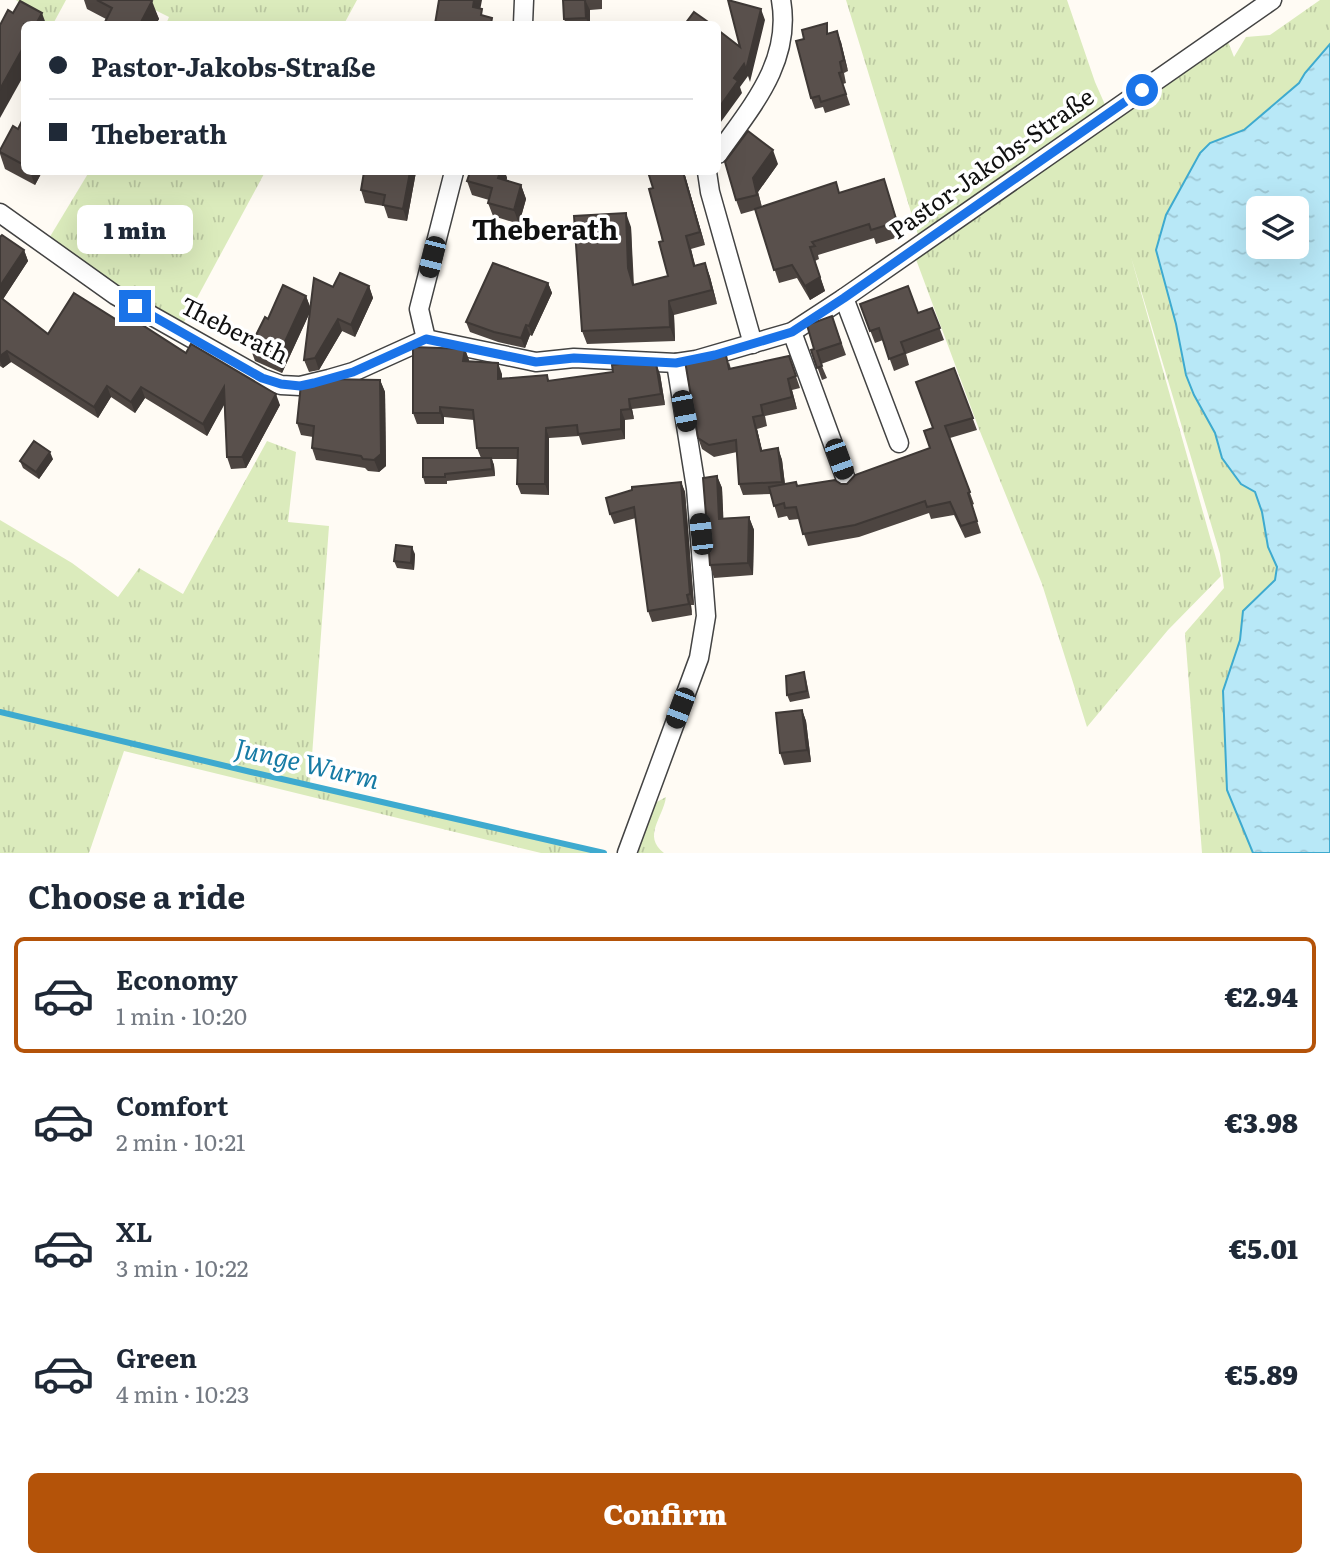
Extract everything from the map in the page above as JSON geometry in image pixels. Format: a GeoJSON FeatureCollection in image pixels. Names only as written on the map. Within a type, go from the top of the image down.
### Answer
{"type":"FeatureCollection","features":[{"type":"Feature","properties":{"kind":"street"},"geometry":{"type":"LineString","coordinates":[[523,21],[524,0]]}},
{"type":"Feature","properties":{"kind":"street"},"geometry":{"type":"LineString","coordinates":[[721,150],[764,90],[774,68],[784,29],[781,0]]}},
{"type":"Feature","properties":{"kind":"street","name":"Pastor-Jakobs-Straße"},"geometry":{"type":"LineString","coordinates":[[676,363],[696,360],[792,332],[1272,0]]}},
{"type":"Feature","properties":{"kind":"street"},"geometry":{"type":"LineString","coordinates":[[453,175],[419,309],[426,339],[536,362],[574,358],[676,363],[696,488],[706,615],[699,658],[628,850]]}},
{"type":"Feature","properties":{"kind":"street"},"geometry":{"type":"LineString","coordinates":[[707,175],[753,344]]}},
{"type":"Feature","properties":{"kind":"street","name":"Theberath"},"geometry":{"type":"LineString","coordinates":[[0,213],[115,295],[262,378],[281,384],[300,386],[353,372],[426,339]]}},
{"type":"Feature","properties":{"kind":"street"},"geometry":{"type":"LineString","coordinates":[[844,298],[899,443]]}},
{"type":"Feature","properties":{"kind":"street"},"geometry":{"type":"LineString","coordinates":[[792,332],[848,485]]}},
{"type":"Feature","properties":{"kind":"green space"},"geometry":{"type":"Polygon","coordinates":[[[16,0],[66,0],[55,21],[45,21],[16,0]]]}},
{"type":"Feature","properties":{"kind":"green space"},"geometry":{"type":"Polygon","coordinates":[[[135,0],[357,0],[346,21],[167,21],[169,17],[135,0]]]}},
{"type":"Feature","properties":{"kind":"green space"},"geometry":{"type":"Polygon","coordinates":[[[846,0],[1067,0],[1106,107],[918,235],[846,0]]]}},
{"type":"Feature","properties":{"kind":"green space"},"geometry":{"type":"Polygon","coordinates":[[[1320,0],[1330,0],[1330,44],[1299,83],[1244,130],[1211,143],[1166,215],[1156,250],[1176,324],[1186,375],[1215,433],[1218,447],[1241,484],[1255,492],[1262,512],[1268,547],[1277,567],[1275,580],[1252,601],[1242,621],[1240,640],[1223,691],[1227,790],[1253,853],[1202,853],[1185,633],[1224,588],[1220,554],[1131,257],[1221,576],[1168,630],[1087,727],[1042,584],[979,429],[914,254],[1227,39],[1234,57],[1246,37],[1270,35],[1320,0]]]}},
{"type":"Feature","properties":{"kind":"green space"},"geometry":{"type":"Polygon","coordinates":[[[87,175],[263,175],[183,324],[98,277],[48,240],[87,175]]]}},
{"type":"Feature","properties":{"kind":"green space"},"geometry":{"type":"Polygon","coordinates":[[[267,441],[296,452],[288,522],[329,526],[310,783],[607,853],[541,853],[124,751],[89,853],[0,853],[0,520],[72,563],[118,597],[139,568],[183,594],[267,441]]]}},
{"type":"Feature","properties":{"kind":"green space"},"geometry":{"type":"Polygon","coordinates":[[[666,797],[654,833],[658,847],[664,853],[638,853],[653,804],[666,797]]]}},
{"type":"Feature","properties":{"kind":"water"},"geometry":{"type":"Polygon","coordinates":[[[1330,44],[1330,853],[1253,853],[1227,790],[1223,691],[1240,640],[1243,611],[1275,580],[1277,567],[1268,547],[1262,512],[1255,492],[1241,484],[1222,458],[1215,433],[1186,375],[1176,324],[1156,250],[1166,215],[1200,153],[1210,143],[1244,130],[1299,83],[1330,44]]]}},
{"type":"Feature","properties":{"kind":"building"},"geometry":{"type":"Polygon","coordinates":[[[97,0],[152,1],[142,21],[106,21],[112,8],[97,0]]]}},
{"type":"Feature","properties":{"kind":"building"},"geometry":{"type":"Polygon","coordinates":[[[439,0],[474,0],[473,7],[482,9],[481,15],[492,18],[492,21],[436,21],[439,0]]]}},
{"type":"Feature","properties":{"kind":"building"},"geometry":{"type":"Polygon","coordinates":[[[563,0],[585,0],[586,18],[564,19],[563,0]]]}},
{"type":"Feature","properties":{"kind":"building"},"geometry":{"type":"Polygon","coordinates":[[[728,0],[761,9],[746,70],[744,64],[734,78],[738,81],[721,105],[721,32],[740,47],[728,0]]]}},
{"type":"Feature","properties":{"kind":"building"},"geometry":{"type":"Polygon","coordinates":[[[20,1],[42,13],[38,21],[21,21],[21,51],[0,89],[0,25],[8,10],[13,13],[20,1]]]}},
{"type":"Feature","properties":{"kind":"building"},"geometry":{"type":"Polygon","coordinates":[[[694,12],[707,21],[687,21],[694,12]]]}},
{"type":"Feature","properties":{"kind":"building"},"geometry":{"type":"Polygon","coordinates":[[[827,23],[827,34],[837,31],[844,60],[840,62],[842,72],[839,73],[846,94],[821,102],[819,96],[811,98],[796,41],[804,39],[802,30],[827,23]]]}},
{"type":"Feature","properties":{"kind":"building"},"geometry":{"type":"Polygon","coordinates":[[[21,123],[21,163],[0,152],[13,126],[18,129],[21,123]]]}},
{"type":"Feature","properties":{"kind":"building"},"geometry":{"type":"Polygon","coordinates":[[[748,131],[773,150],[753,178],[757,195],[736,200],[725,162],[748,131]]]}},
{"type":"Feature","properties":{"kind":"building"},"geometry":{"type":"Polygon","coordinates":[[[364,175],[409,175],[403,209],[383,205],[385,195],[361,190],[364,175]]]}},
{"type":"Feature","properties":{"kind":"building"},"geometry":{"type":"Polygon","coordinates":[[[469,175],[499,175],[498,178],[521,185],[514,210],[488,203],[492,188],[467,181],[469,175]]]}},
{"type":"Feature","properties":{"kind":"building"},"geometry":{"type":"Polygon","coordinates":[[[649,175],[684,175],[700,232],[686,236],[694,266],[705,263],[712,290],[669,301],[670,327],[582,331],[574,216],[626,213],[628,268],[633,285],[668,276],[659,242],[663,241],[649,189],[653,188],[649,175]]]}},
{"type":"Feature","properties":{"kind":"building"},"geometry":{"type":"Polygon","coordinates":[[[884,179],[897,222],[871,230],[869,224],[812,242],[815,246],[810,247],[820,277],[805,286],[792,265],[774,270],[755,209],[836,182],[839,193],[884,179]]]}},
{"type":"Feature","properties":{"kind":"building"},"geometry":{"type":"Polygon","coordinates":[[[2,235],[24,250],[0,286],[0,237],[2,235]]]}},
{"type":"Feature","properties":{"kind":"building"},"geometry":{"type":"Polygon","coordinates":[[[493,263],[548,283],[521,338],[466,322],[493,263]]]}},
{"type":"Feature","properties":{"kind":"building"},"geometry":{"type":"Polygon","coordinates":[[[340,273],[369,286],[351,325],[338,319],[315,358],[304,360],[314,278],[333,287],[340,273]]]}},
{"type":"Feature","properties":{"kind":"building"},"geometry":{"type":"Polygon","coordinates":[[[283,285],[306,296],[277,359],[250,347],[265,317],[268,319],[283,285]]]}},
{"type":"Feature","properties":{"kind":"building"},"geometry":{"type":"Polygon","coordinates":[[[908,286],[918,313],[932,308],[940,328],[901,342],[905,353],[889,359],[879,328],[870,331],[860,304],[908,286]]]}},
{"type":"Feature","properties":{"kind":"building"},"geometry":{"type":"Polygon","coordinates":[[[74,293],[117,320],[122,312],[186,353],[191,344],[276,394],[242,457],[227,457],[224,387],[203,424],[141,387],[131,402],[107,386],[94,407],[7,351],[0,356],[0,297],[48,334],[74,293]]]}},
{"type":"Feature","properties":{"kind":"building"},"geometry":{"type":"Polygon","coordinates":[[[832,316],[841,343],[817,351],[822,366],[817,368],[807,325],[832,316]]]}},
{"type":"Feature","properties":{"kind":"building"},"geometry":{"type":"Polygon","coordinates":[[[413,347],[465,349],[463,361],[498,363],[498,379],[547,375],[548,381],[613,372],[612,365],[656,363],[661,394],[629,399],[630,409],[621,410],[621,429],[578,434],[577,425],[546,428],[545,484],[517,484],[518,448],[477,448],[473,410],[440,407],[440,413],[413,413],[413,347]]]}},
{"type":"Feature","properties":{"kind":"building"},"geometry":{"type":"Polygon","coordinates":[[[725,351],[729,369],[789,356],[796,376],[788,379],[792,397],[761,405],[763,415],[753,417],[761,451],[778,448],[782,482],[739,484],[736,440],[709,445],[698,438],[685,361],[725,351]]]}},
{"type":"Feature","properties":{"kind":"building"},"geometry":{"type":"Polygon","coordinates":[[[954,368],[973,418],[945,426],[970,492],[968,493],[977,521],[961,526],[950,502],[927,507],[925,501],[855,525],[803,534],[796,507],[785,508],[784,503],[774,506],[769,487],[796,482],[797,486],[835,480],[847,484],[855,475],[930,448],[924,431],[933,428],[916,382],[954,368]]]}},
{"type":"Feature","properties":{"kind":"building"},"geometry":{"type":"Polygon","coordinates":[[[324,379],[380,380],[381,454],[374,460],[312,448],[314,426],[297,423],[301,384],[324,379]]]}},
{"type":"Feature","properties":{"kind":"building"},"geometry":{"type":"Polygon","coordinates":[[[34,441],[50,452],[36,472],[20,461],[34,441]]]}},
{"type":"Feature","properties":{"kind":"building"},"geometry":{"type":"Polygon","coordinates":[[[423,458],[491,458],[492,469],[445,474],[445,477],[423,477],[423,458]]]}},
{"type":"Feature","properties":{"kind":"building"},"geometry":{"type":"Polygon","coordinates":[[[717,476],[719,519],[749,517],[748,563],[710,565],[703,478],[717,476]]]}},
{"type":"Feature","properties":{"kind":"building"},"geometry":{"type":"Polygon","coordinates":[[[681,482],[689,604],[648,611],[634,507],[610,514],[606,498],[632,490],[632,487],[681,482]]]}},
{"type":"Feature","properties":{"kind":"building"},"geometry":{"type":"Polygon","coordinates":[[[396,545],[412,547],[411,563],[394,561],[396,545]]]}},
{"type":"Feature","properties":{"kind":"building"},"geometry":{"type":"Polygon","coordinates":[[[804,672],[807,691],[787,695],[786,676],[804,672]]]}},
{"type":"Feature","properties":{"kind":"building"},"geometry":{"type":"Polygon","coordinates":[[[802,710],[807,750],[780,753],[776,713],[802,710]]]}},
{"type":"Feature","properties":{"kind":"waterway","name":"Junge Wurm"},"geometry":{"type":"LineString","coordinates":[[0,712],[604,853]]}},
{"type":"Feature","properties":{"kind":"district","name":"Theberath"},"geometry":{"type":"Point","coordinates":[545,230]}},
{"type":"Feature","properties":{"kind":"route"},"geometry":{"type":"LineString","coordinates":[[135,306],[262,378],[300,386],[353,372],[426,339],[536,362],[574,358],[676,363],[696,360],[792,332],[1142,90]]}}]}
